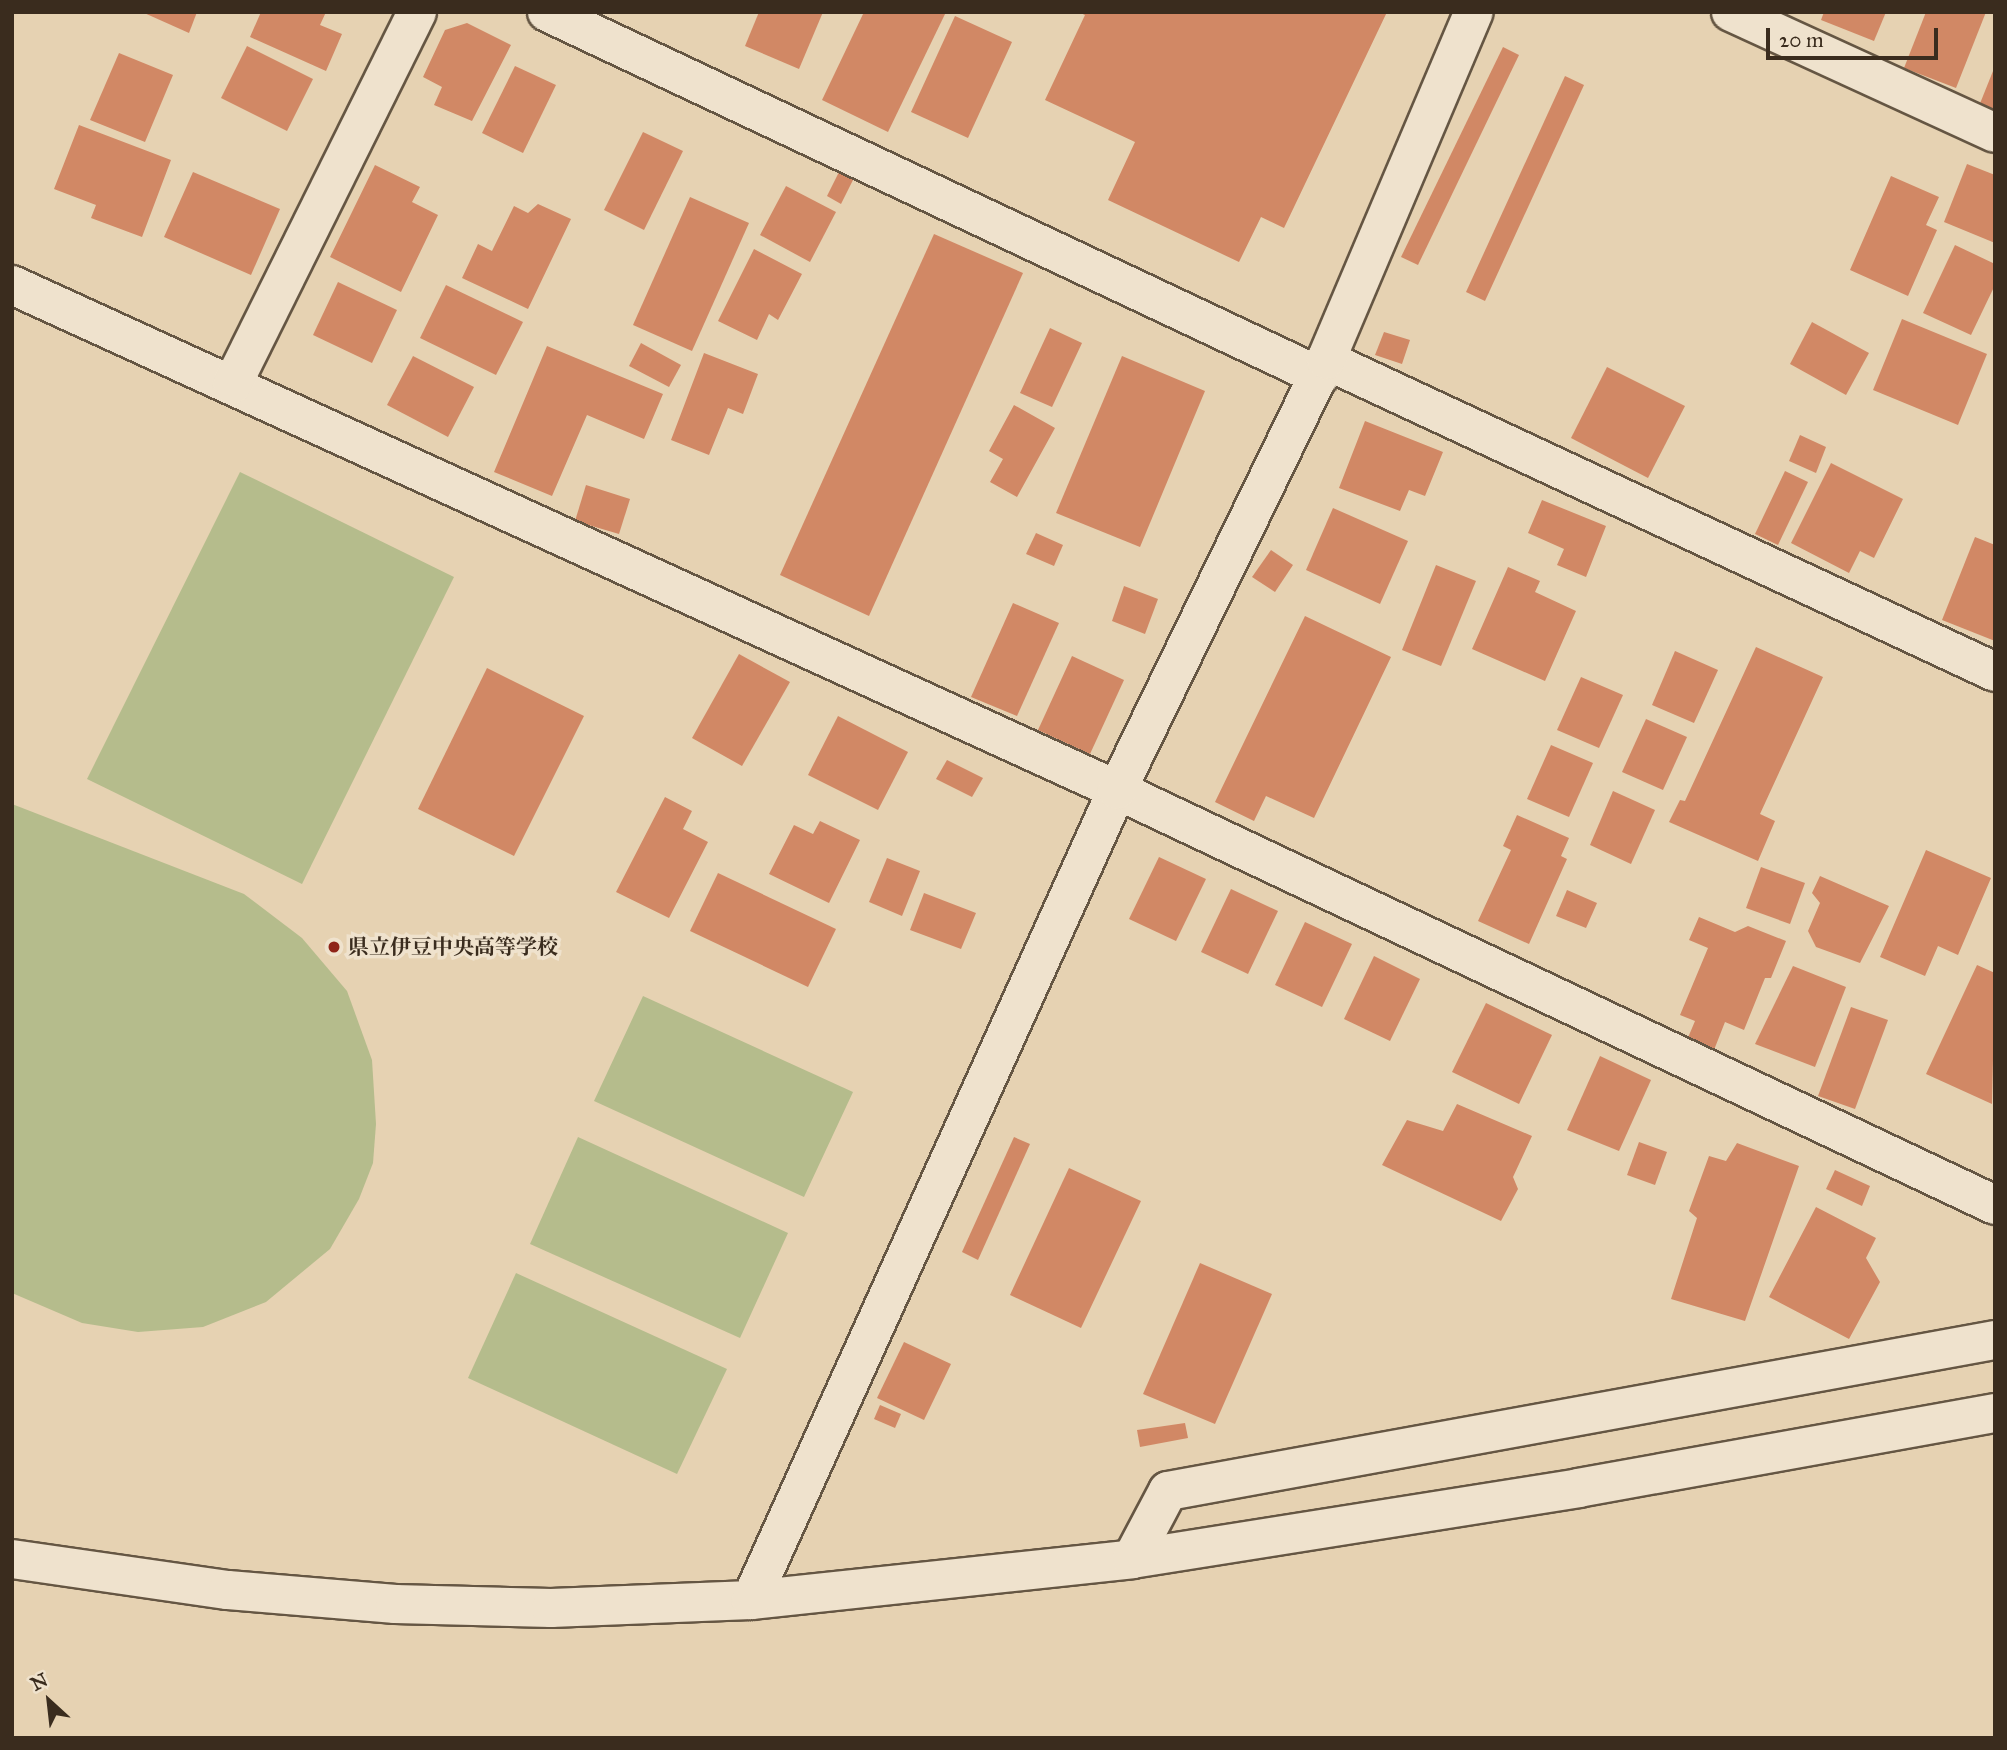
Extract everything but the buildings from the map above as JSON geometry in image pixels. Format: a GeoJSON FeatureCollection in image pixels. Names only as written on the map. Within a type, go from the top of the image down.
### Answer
{"type":"FeatureCollection","features":[{"type":"Feature","properties":{"kind":"street"},"geometry":{"type":"LineString","coordinates":[[232,385],[417,12]]}},
{"type":"Feature","properties":{"kind":"street"},"geometry":{"type":"LineString","coordinates":[[547,12],[1322,368],[1995,672]]}},
{"type":"Feature","properties":{"kind":"street"},"geometry":{"type":"LineString","coordinates":[[751,1600],[1117,790],[1322,368],[1474,12]]}},
{"type":"Feature","properties":{"kind":"street"},"geometry":{"type":"LineString","coordinates":[[1731,12],[1995,134]]}},
{"type":"Feature","properties":{"kind":"street"},"geometry":{"type":"LineString","coordinates":[[12,285],[1117,790],[1995,1205]]}},
{"type":"Feature","properties":{"kind":"street"},"geometry":{"type":"LineString","coordinates":[[1132,1559],[1168,1491],[1995,1340]]}},
{"type":"Feature","properties":{"kind":"street"},"geometry":{"type":"LineString","coordinates":[[12,1559],[228,1590],[395,1604],[551,1608],[751,1600],[1132,1559],[1578,1488],[1995,1413]]}},
{"type":"Feature","properties":{"kind":"green space"},"geometry":{"type":"Polygon","coordinates":[[[240,472],[454,577],[302,884],[87,779],[240,472]]]}},
{"type":"Feature","properties":{"kind":"green space"},"geometry":{"type":"Polygon","coordinates":[[[12,804],[244,894],[302,938],[347,991],[372,1060],[376,1124],[373,1163],[359,1199],[330,1249],[266,1302],[203,1327],[138,1332],[82,1323],[12,1293],[12,804]]]}},
{"type":"Feature","properties":{"kind":"green space"},"geometry":{"type":"Polygon","coordinates":[[[643,996],[853,1092],[804,1197],[594,1101],[643,996]]]}},
{"type":"Feature","properties":{"kind":"green space"},"geometry":{"type":"Polygon","coordinates":[[[578,1137],[788,1233],[740,1338],[530,1244],[578,1137]]]}},
{"type":"Feature","properties":{"kind":"green space"},"geometry":{"type":"Polygon","coordinates":[[[516,1273],[727,1369],[677,1474],[468,1378],[516,1273]]]}},
{"type":"Feature","properties":{"kind":"place","name":"県立伊豆中央高等学校"},"geometry":{"type":"Point","coordinates":[334,947]}}]}
